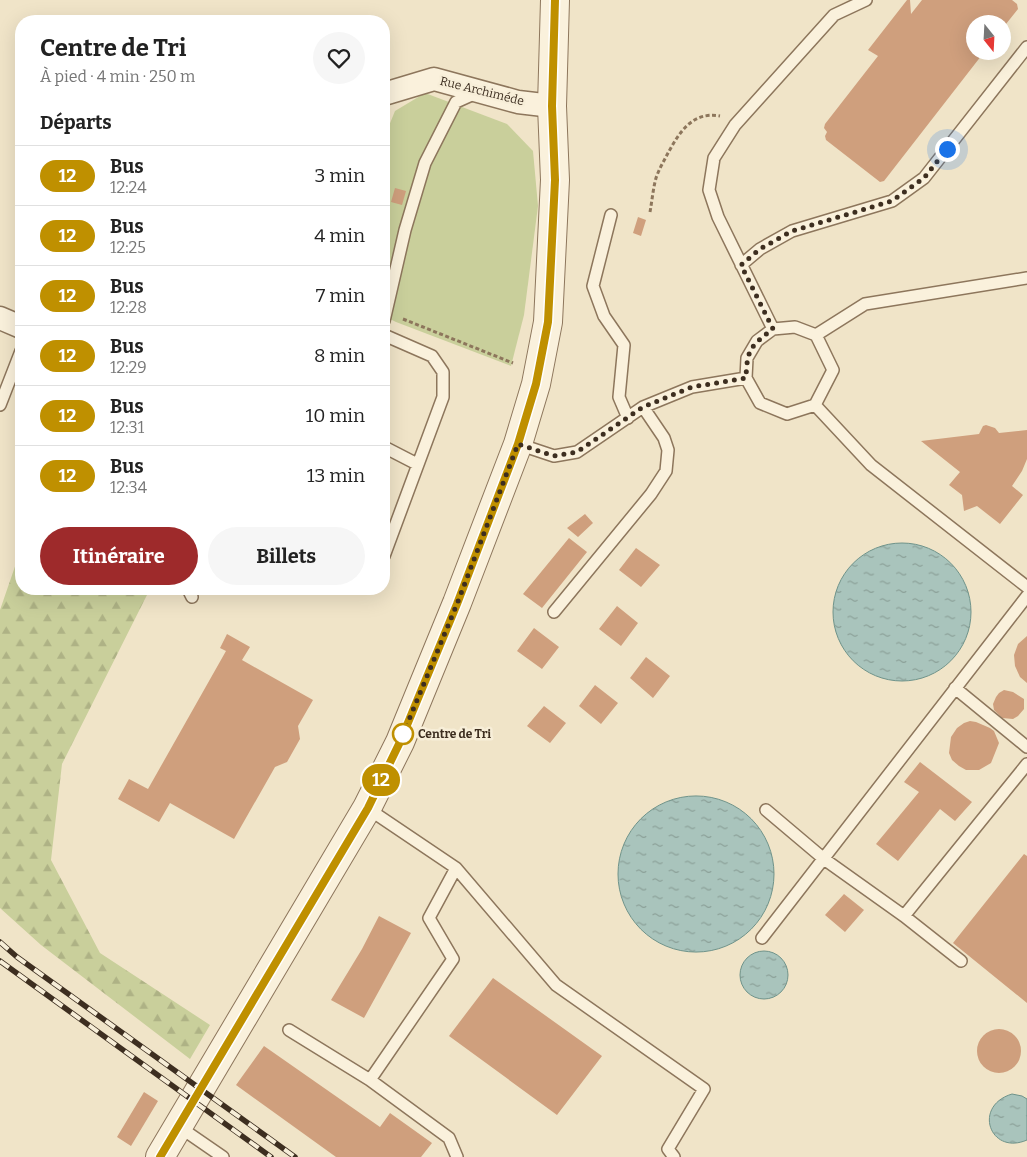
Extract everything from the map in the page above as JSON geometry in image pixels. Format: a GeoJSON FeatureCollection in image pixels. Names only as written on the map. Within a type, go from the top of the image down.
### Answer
{"type":"FeatureCollection","features":[{"type":"Feature","properties":{"kind":"street"},"geometry":{"type":"LineString","coordinates":[[160,1157],[368,808],[404,734],[457,604],[518,444],[538,373],[548,322],[555,180],[552,106],[555,0]]}},
{"type":"Feature","properties":{"kind":"street","name":"Rue Archiméde"},"geometry":{"type":"LineString","coordinates":[[390,92],[434,79],[518,102],[552,106]]}},
{"type":"Feature","properties":{"kind":"street"},"geometry":{"type":"LineString","coordinates":[[0,318],[15,324]]}},
{"type":"Feature","properties":{"kind":"lane"},"geometry":{"type":"LineString","coordinates":[[773,329],[718,217],[709,190],[714,158],[735,125],[834,15],[866,0]]}},
{"type":"Feature","properties":{"kind":"lane"},"geometry":{"type":"LineString","coordinates":[[741,265],[760,249],[792,231],[892,201],[924,178],[1027,47]]}},
{"type":"Feature","properties":{"kind":"lane"},"geometry":{"type":"LineString","coordinates":[[390,295],[405,230],[425,163],[456,102],[479,91]]}},
{"type":"Feature","properties":{"kind":"lane"},"geometry":{"type":"LineString","coordinates":[[611,215],[592,286],[604,316],[624,344],[619,397],[628,418]]}},
{"type":"Feature","properties":{"kind":"lane"},"geometry":{"type":"LineString","coordinates":[[816,335],[865,304],[1027,278]]}},
{"type":"Feature","properties":{"kind":"lane"},"geometry":{"type":"LineString","coordinates":[[795,327],[816,335],[833,370],[815,405],[787,414],[760,403],[746,378],[747,358],[756,341],[773,329],[795,327]]}},
{"type":"Feature","properties":{"kind":"lane"},"geometry":{"type":"LineString","coordinates":[[390,338],[432,356],[443,372],[443,397],[390,539]]}},
{"type":"Feature","properties":{"kind":"lane"},"geometry":{"type":"LineString","coordinates":[[0,406],[5,378],[15,362]]}},
{"type":"Feature","properties":{"kind":"lane"},"geometry":{"type":"LineString","coordinates":[[518,444],[554,456],[577,452],[643,407],[692,387],[746,378]]}},
{"type":"Feature","properties":{"kind":"lane"},"geometry":{"type":"LineString","coordinates":[[815,405],[871,466],[1027,587]]}},
{"type":"Feature","properties":{"kind":"lane"},"geometry":{"type":"LineString","coordinates":[[554,612],[651,494],[666,471],[668,450],[664,438],[643,407]]}},
{"type":"Feature","properties":{"kind":"lane"},"geometry":{"type":"LineString","coordinates":[[390,450],[417,464]]}},
{"type":"Feature","properties":{"kind":"lane"},"geometry":{"type":"LineString","coordinates":[[762,938],[1027,596]]}},
{"type":"Feature","properties":{"kind":"lane"},"geometry":{"type":"LineString","coordinates":[[955,688],[1027,746]]}},
{"type":"Feature","properties":{"kind":"lane"},"geometry":{"type":"LineString","coordinates":[[904,916],[1027,764]]}},
{"type":"Feature","properties":{"kind":"lane"},"geometry":{"type":"LineString","coordinates":[[368,808],[456,868],[556,985],[704,1089],[668,1149],[674,1157]]}},
{"type":"Feature","properties":{"kind":"lane"},"geometry":{"type":"LineString","coordinates":[[766,810],[824,859],[904,916],[962,961]]}},
{"type":"Feature","properties":{"kind":"lane"},"geometry":{"type":"LineString","coordinates":[[370,1080],[452,959],[429,918],[456,868]]}},
{"type":"Feature","properties":{"kind":"lane"},"geometry":{"type":"LineString","coordinates":[[289,1030],[370,1080],[449,1138],[457,1157]]}},
{"type":"Feature","properties":{"kind":"lane"},"geometry":{"type":"LineString","coordinates":[[178,1126],[223,1157]]}},
{"type":"Feature","properties":{"kind":"path"},"geometry":{"type":"LineString","coordinates":[[650,212],[657,176],[678,134],[689,122],[700,117],[714,115],[726,118],[735,125]]}},
{"type":"Feature","properties":{"kind":"path"},"geometry":{"type":"LineString","coordinates":[[390,319],[538,373]]}},
{"type":"Feature","properties":{"kind":"green space"},"geometry":{"type":"Polygon","coordinates":[[[425,93],[507,124],[533,151],[538,206],[524,315],[511,366],[390,319],[390,123],[395,111],[425,93]]]}},
{"type":"Feature","properties":{"kind":"green space"},"geometry":{"type":"Polygon","coordinates":[[[15,566],[15,595],[147,595],[62,764],[51,860],[100,953],[210,1025],[190,1059],[41,945],[0,908],[0,610],[15,566]]]}},
{"type":"Feature","properties":{"kind":"water"},"geometry":{"type":"Polygon","coordinates":[[[902,543],[928,548],[951,563],[966,586],[971,612],[966,638],[951,661],[928,676],[902,681],[876,676],[853,661],[838,638],[833,612],[838,586],[853,563],[876,548],[902,543]]]}},
{"type":"Feature","properties":{"kind":"water"},"geometry":{"type":"Polygon","coordinates":[[[688,796],[704,796],[719,799],[733,805],[751,819],[765,837],[771,851],[774,874],[771,897],[765,911],[751,929],[733,943],[719,949],[704,952],[688,952],[673,949],[659,943],[641,929],[631,917],[621,897],[618,882],[618,866],[621,851],[627,837],[641,819],[653,809],[673,799],[688,796]]]}},
{"type":"Feature","properties":{"kind":"water"},"geometry":{"type":"Polygon","coordinates":[[[759,951],[769,951],[778,955],[784,961],[788,975],[784,989],[778,995],[769,999],[759,999],[750,995],[744,989],[740,980],[740,970],[744,961],[750,955],[759,951]]]}},
{"type":"Feature","properties":{"kind":"water"},"geometry":{"type":"Polygon","coordinates":[[[1012,1094],[1027,1099],[1027,1140],[1014,1143],[1003,1141],[995,1136],[989,1118],[992,1108],[1000,1100],[1012,1094]]]}},
{"type":"Feature","properties":{"kind":"building"},"geometry":{"type":"Polygon","coordinates":[[[907,0],[910,0],[911,14],[922,0],[1012,0],[1017,4],[1018,9],[1011,18],[1011,15],[966,15],[966,60],[978,60],[884,181],[880,182],[826,140],[827,132],[824,128],[825,124],[878,56],[868,50],[907,0]]]}},
{"type":"Feature","properties":{"kind":"building"},"geometry":{"type":"Polygon","coordinates":[[[395,188],[406,191],[402,205],[391,202],[395,188]]]}},
{"type":"Feature","properties":{"kind":"building"},"geometry":{"type":"Polygon","coordinates":[[[638,217],[646,220],[641,236],[633,233],[638,217]]]}},
{"type":"Feature","properties":{"kind":"building"},"geometry":{"type":"Polygon","coordinates":[[[983,426],[995,428],[999,433],[1027,430],[1027,459],[1012,486],[1023,495],[1000,524],[977,506],[964,511],[962,495],[949,485],[960,472],[921,441],[979,434],[983,426]]]}},
{"type":"Feature","properties":{"kind":"building"},"geometry":{"type":"Polygon","coordinates":[[[585,514],[593,523],[578,537],[567,528],[585,514]]]}},
{"type":"Feature","properties":{"kind":"building"},"geometry":{"type":"Polygon","coordinates":[[[569,538],[587,552],[542,608],[523,594],[569,538]]]}},
{"type":"Feature","properties":{"kind":"building"},"geometry":{"type":"Polygon","coordinates":[[[636,548],[660,565],[641,587],[619,570],[636,548]]]}},
{"type":"Feature","properties":{"kind":"building"},"geometry":{"type":"Polygon","coordinates":[[[617,606],[638,623],[621,646],[599,629],[617,606]]]}},
{"type":"Feature","properties":{"kind":"building"},"geometry":{"type":"Polygon","coordinates":[[[534,628],[559,647],[542,669],[517,651],[534,628]]]}},
{"type":"Feature","properties":{"kind":"building"},"geometry":{"type":"Polygon","coordinates":[[[227,634],[250,647],[242,660],[313,700],[298,726],[300,739],[287,762],[275,767],[234,839],[170,803],[159,822],[118,799],[129,779],[148,789],[226,651],[220,648],[227,634]]]}},
{"type":"Feature","properties":{"kind":"building"},"geometry":{"type":"Polygon","coordinates":[[[1027,636],[1027,683],[1020,677],[1015,666],[1014,655],[1018,644],[1027,636]]]}},
{"type":"Feature","properties":{"kind":"building"},"geometry":{"type":"Polygon","coordinates":[[[646,657],[670,676],[653,698],[630,678],[646,657]]]}},
{"type":"Feature","properties":{"kind":"building"},"geometry":{"type":"Polygon","coordinates":[[[595,685],[618,703],[601,724],[579,706],[595,685]]]}},
{"type":"Feature","properties":{"kind":"building"},"geometry":{"type":"Polygon","coordinates":[[[1004,690],[1013,692],[1024,699],[1024,709],[1013,719],[1002,718],[994,710],[993,704],[996,697],[1004,690]]]}},
{"type":"Feature","properties":{"kind":"building"},"geometry":{"type":"Polygon","coordinates":[[[544,706],[566,723],[550,743],[527,726],[544,706]]]}},
{"type":"Feature","properties":{"kind":"building"},"geometry":{"type":"Polygon","coordinates":[[[970,721],[994,731],[999,743],[991,763],[979,770],[966,770],[952,760],[949,753],[951,737],[957,728],[970,721]]]}},
{"type":"Feature","properties":{"kind":"building"},"geometry":{"type":"Polygon","coordinates":[[[920,762],[972,802],[955,821],[940,809],[898,861],[876,844],[919,792],[904,782],[920,762]]]}},
{"type":"Feature","properties":{"kind":"building"},"geometry":{"type":"Polygon","coordinates":[[[1024,854],[1027,856],[1027,1003],[953,943],[1024,854]]]}},
{"type":"Feature","properties":{"kind":"building"},"geometry":{"type":"Polygon","coordinates":[[[844,894],[864,910],[845,932],[825,915],[844,894]]]}},
{"type":"Feature","properties":{"kind":"building"},"geometry":{"type":"Polygon","coordinates":[[[379,916],[411,933],[364,1018],[331,1000],[362,949],[379,916]]]}},
{"type":"Feature","properties":{"kind":"building"},"geometry":{"type":"Polygon","coordinates":[[[493,978],[602,1056],[557,1115],[449,1036],[493,978]]]}},
{"type":"Feature","properties":{"kind":"building"},"geometry":{"type":"Polygon","coordinates":[[[1003,1029],[1015,1035],[1020,1042],[1020,1060],[1015,1067],[1008,1072],[995,1073],[987,1070],[980,1063],[977,1047],[980,1039],[987,1032],[1003,1029]]]}},
{"type":"Feature","properties":{"kind":"building"},"geometry":{"type":"Polygon","coordinates":[[[264,1046],[380,1127],[390,1113],[432,1143],[421,1157],[336,1157],[236,1085],[264,1046]]]}},
{"type":"Feature","properties":{"kind":"building"},"geometry":{"type":"Polygon","coordinates":[[[144,1092],[158,1101],[131,1146],[117,1137],[144,1092]]]}},
{"type":"Feature","properties":{"kind":"railway"},"geometry":{"type":"LineString","coordinates":[[0,942],[17,957],[295,1157]]}},
{"type":"Feature","properties":{"kind":"railway"},"geometry":{"type":"LineString","coordinates":[[0,961],[271,1157]]}},
{"type":"Feature","properties":{"kind":"bus line","name":"12"},"geometry":{"type":"LineString","coordinates":[[160,1157],[337,857],[368,808],[400,742],[457,604],[518,444],[536,384],[548,322],[555,180],[552,106],[555,0]]}},
{"type":"Feature","properties":{"kind":"place","name":"Centre de Tri"},"geometry":{"type":"Point","coordinates":[403,734]}},
{"type":"Feature","properties":{"kind":"route"},"geometry":{"type":"LineString","coordinates":[[403,734],[457,604],[518,444],[554,456],[577,452],[643,407],[692,387],[746,378],[747,358],[756,341],[773,329],[741,265],[760,249],[792,231],[892,201],[924,178],[947,149]]}}]}
